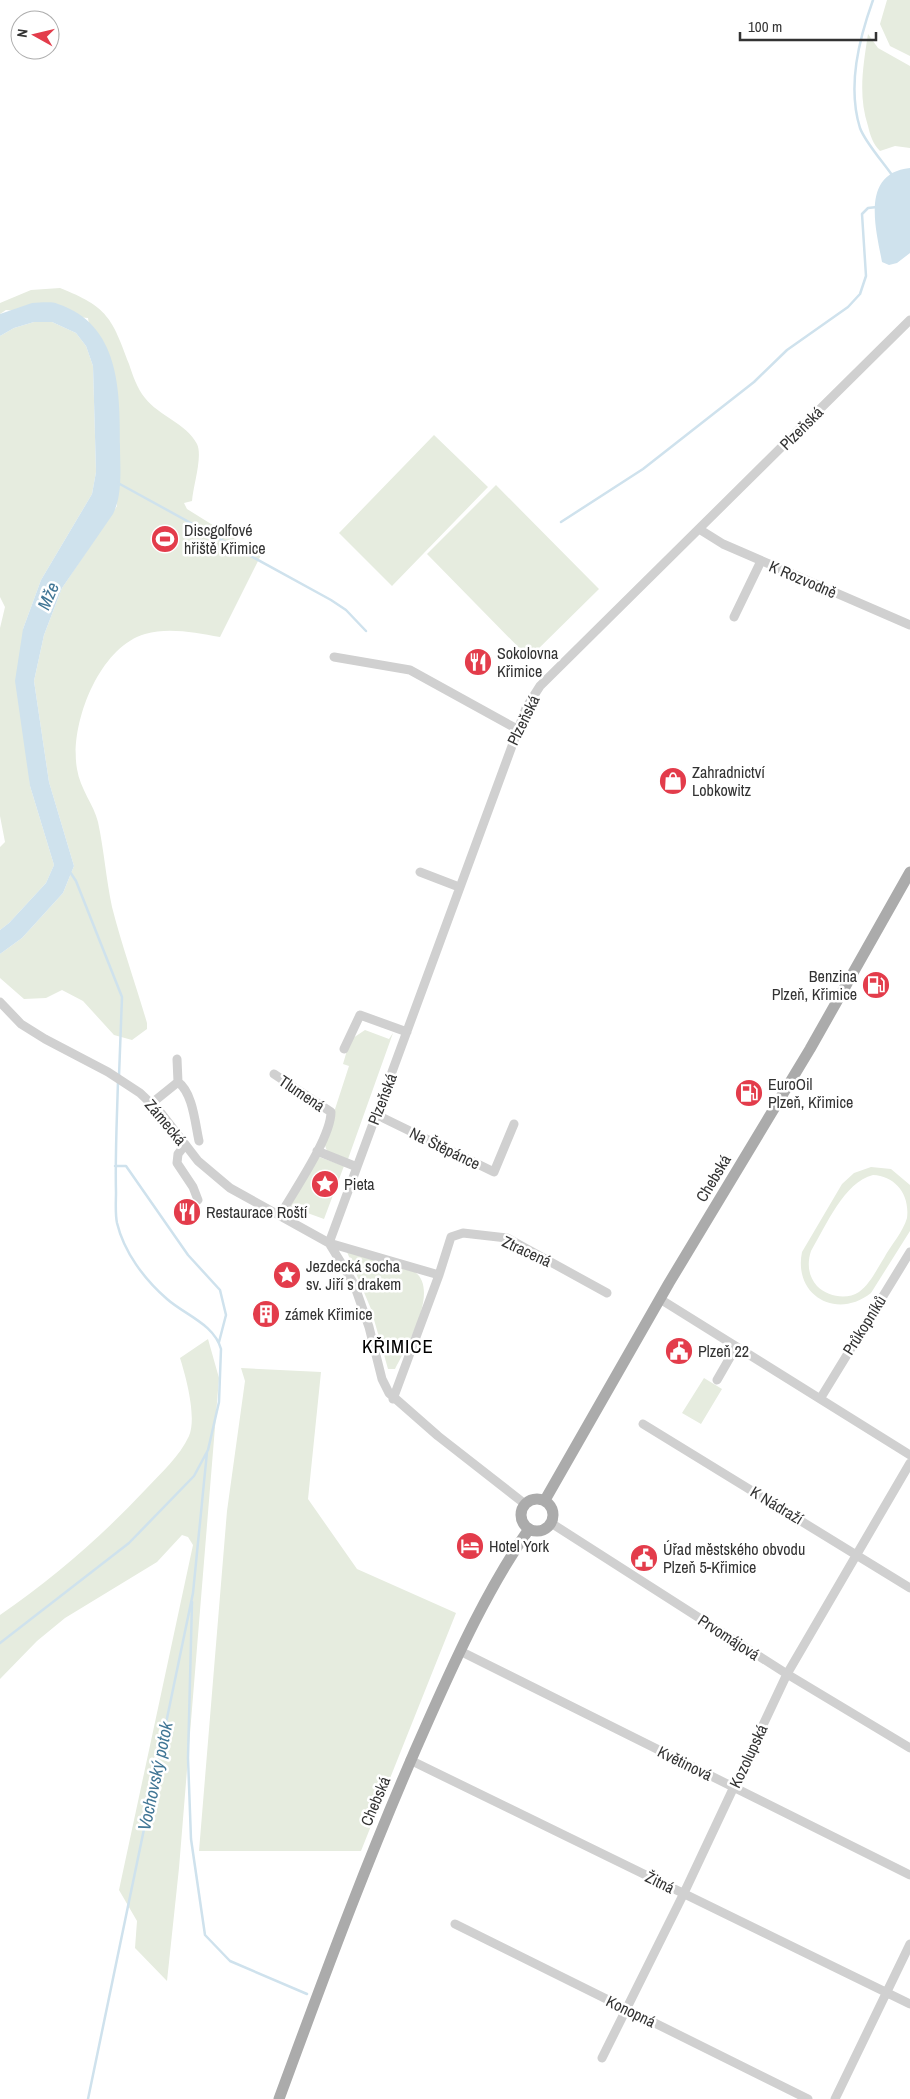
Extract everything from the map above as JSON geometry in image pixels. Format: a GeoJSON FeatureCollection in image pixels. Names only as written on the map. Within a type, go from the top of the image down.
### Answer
{"type":"FeatureCollection","features":[{"type":"Feature","properties":{"kind":"main road","name":"Chebská"},"geometry":{"type":"LineString","coordinates":[[545,1500],[660,1299],[810,1049],[910,872]]}},
{"type":"Feature","properties":{"kind":"main road"},"geometry":{"type":"LineString","coordinates":[[534,1499],[545,1500],[553,1513],[551,1523],[539,1531],[529,1529],[521,1517],[525,1504],[534,1499]]}},
{"type":"Feature","properties":{"kind":"main road","name":"Chebská"},"geometry":{"type":"LineString","coordinates":[[279,2099],[338,1939],[410,1760],[460,1651],[492,1590],[529,1529]]}},
{"type":"Feature","properties":{"kind":"street","name":"Plzeňská"},"geometry":{"type":"LineString","coordinates":[[329,1243],[526,708],[540,686],[910,320]]}},
{"type":"Feature","properties":{"kind":"street","name":"K Rozvodně"},"geometry":{"type":"LineString","coordinates":[[699,529],[723,544],[910,625]]}},
{"type":"Feature","properties":{"kind":"street"},"geometry":{"type":"LineString","coordinates":[[734,617],[761,561]]}},
{"type":"Feature","properties":{"kind":"street"},"geometry":{"type":"LineString","coordinates":[[334,657],[410,670],[517,729]]}},
{"type":"Feature","properties":{"kind":"street"},"geometry":{"type":"LineString","coordinates":[[420,872],[459,887]]}},
{"type":"Feature","properties":{"kind":"street","name":"Zámecká"},"geometry":{"type":"LineString","coordinates":[[0,1002],[21,1024],[137,1090],[152,1103],[206,1169],[224,1184],[329,1243],[439,1276]]}},
{"type":"Feature","properties":{"kind":"street"},"geometry":{"type":"LineString","coordinates":[[344,1049],[360,1015],[407,1032]]}},
{"type":"Feature","properties":{"kind":"street"},"geometry":{"type":"LineString","coordinates":[[177,1059],[178,1082]]}},
{"type":"Feature","properties":{"kind":"street","name":"Tlumená"},"geometry":{"type":"LineString","coordinates":[[274,1074],[331,1112],[331,1121],[317,1151]]}},
{"type":"Feature","properties":{"kind":"street"},"geometry":{"type":"LineString","coordinates":[[152,1103],[178,1082]]}},
{"type":"Feature","properties":{"kind":"street"},"geometry":{"type":"LineString","coordinates":[[178,1082],[184,1086],[188,1096],[199,1141]]}},
{"type":"Feature","properties":{"kind":"street","name":"Na Štěpánce"},"geometry":{"type":"LineString","coordinates":[[376,1114],[494,1172],[514,1124]]}},
{"type":"Feature","properties":{"kind":"street"},"geometry":{"type":"LineString","coordinates":[[185,1145],[178,1154],[177,1164],[198,1200]]}},
{"type":"Feature","properties":{"kind":"street"},"geometry":{"type":"LineString","coordinates":[[285,1207],[317,1151],[357,1167]]}},
{"type":"Feature","properties":{"kind":"street","name":"Ztracená"},"geometry":{"type":"LineString","coordinates":[[439,1276],[451,1237],[463,1233],[507,1238],[607,1293]]}},
{"type":"Feature","properties":{"kind":"street"},"geometry":{"type":"LineString","coordinates":[[329,1243],[354,1284],[369,1327],[382,1379],[396,1402],[525,1504]]}},
{"type":"Feature","properties":{"kind":"street","name":"Průkopníků"},"geometry":{"type":"LineString","coordinates":[[820,1399],[910,1252]]}},
{"type":"Feature","properties":{"kind":"street"},"geometry":{"type":"LineString","coordinates":[[396,1402],[439,1276]]}},
{"type":"Feature","properties":{"kind":"street"},"geometry":{"type":"LineString","coordinates":[[660,1299],[910,1454]]}},
{"type":"Feature","properties":{"kind":"street"},"geometry":{"type":"LineString","coordinates":[[716,1380],[736,1347]]}},
{"type":"Feature","properties":{"kind":"street","name":"K Nádraží"},"geometry":{"type":"LineString","coordinates":[[643,1424],[910,1588]]}},
{"type":"Feature","properties":{"kind":"street","name":"Kozolupská"},"geometry":{"type":"LineString","coordinates":[[602,2058],[684,1893],[786,1674],[910,1463]]}},
{"type":"Feature","properties":{"kind":"street","name":"Prvomájová"},"geometry":{"type":"LineString","coordinates":[[551,1523],[786,1674],[910,1748]]}},
{"type":"Feature","properties":{"kind":"street","name":"Květinová"},"geometry":{"type":"LineString","coordinates":[[460,1651],[910,1875]]}},
{"type":"Feature","properties":{"kind":"street","name":"Žitná"},"geometry":{"type":"LineString","coordinates":[[410,1760],[910,2004]]}},
{"type":"Feature","properties":{"kind":"street","name":"Konopná"},"geometry":{"type":"LineString","coordinates":[[455,1924],[808,2099]]}},
{"type":"Feature","properties":{"kind":"street"},"geometry":{"type":"LineString","coordinates":[[835,2099],[910,1944]]}},
{"type":"Feature","properties":{"kind":"shaded area"},"geometry":{"type":"Polygon","coordinates":[[[887,0],[910,0],[910,56],[890,46],[880,24],[887,0]]]}},
{"type":"Feature","properties":{"kind":"shaded area"},"geometry":{"type":"Polygon","coordinates":[[[868,34],[878,48],[910,66],[910,148],[895,146],[880,151],[871,136],[862,92],[868,34]]]}},
{"type":"Feature","properties":{"kind":"shaded area"},"geometry":{"type":"Polygon","coordinates":[[[60,288],[89,301],[106,316],[118,335],[142,394],[157,410],[186,430],[197,444],[199,456],[197,471],[192,501],[184,503],[187,509],[261,555],[220,637],[182,631],[164,631],[145,634],[129,642],[114,654],[101,671],[83,710],[78,731],[77,769],[98,822],[112,907],[147,1023],[147,1029],[132,1040],[114,1035],[83,1001],[62,990],[46,998],[24,999],[0,978],[0,954],[22,938],[63,893],[74,866],[49,782],[34,681],[44,635],[62,588],[117,506],[88,318],[6,310],[0,314],[0,303],[31,290],[60,288]]]}},
{"type":"Feature","properties":{"kind":"shaded area"},"geometry":{"type":"Polygon","coordinates":[[[34,322],[52,322],[76,333],[86,346],[93,366],[96,472],[92,494],[41,580],[23,629],[30,786],[54,865],[46,883],[9,923],[0,930],[0,847],[5,842],[0,816],[0,628],[5,607],[0,597],[0,336],[14,328],[34,322]]]}},
{"type":"Feature","properties":{"kind":"shaded area"},"geometry":{"type":"Polygon","coordinates":[[[434,435],[488,487],[392,586],[339,533],[434,435]]]}},
{"type":"Feature","properties":{"kind":"shaded area"},"geometry":{"type":"Polygon","coordinates":[[[496,485],[599,589],[529,658],[427,554],[496,485]]]}},
{"type":"Feature","properties":{"kind":"shaded area"},"geometry":{"type":"Polygon","coordinates":[[[365,1030],[389,1039],[393,1033],[348,1159],[327,1151],[324,1143],[349,1066],[343,1064],[350,1040],[365,1030]]]}},
{"type":"Feature","properties":{"kind":"shaded area"},"geometry":{"type":"Polygon","coordinates":[[[319,1157],[344,1166],[324,1219],[288,1206],[319,1157]]]}},
{"type":"Feature","properties":{"kind":"shaded area"},"geometry":{"type":"Polygon","coordinates":[[[871,1167],[891,1169],[910,1185],[910,1231],[871,1293],[858,1301],[845,1304],[832,1303],[820,1299],[804,1281],[801,1268],[802,1252],[842,1184],[854,1173],[871,1167]],[[873,1175],[853,1186],[837,1206],[811,1251],[809,1260],[810,1274],[817,1286],[827,1293],[843,1297],[863,1289],[905,1223],[907,1209],[903,1194],[894,1183],[881,1176],[873,1175]]]}},
{"type":"Feature","properties":{"kind":"shaded area"},"geometry":{"type":"Polygon","coordinates":[[[347,1252],[415,1272],[422,1281],[424,1292],[423,1305],[413,1334],[395,1369],[388,1369],[371,1309],[347,1252]]]}},
{"type":"Feature","properties":{"kind":"shaded area"},"geometry":{"type":"Polygon","coordinates":[[[208,1339],[219,1378],[179,1868],[167,1981],[135,1948],[137,1921],[119,1890],[193,1545],[188,1537],[182,1535],[157,1562],[65,1618],[37,1641],[0,1679],[0,1615],[95,1540],[164,1470],[181,1450],[189,1436],[192,1418],[190,1397],[180,1358],[208,1339]]]}},
{"type":"Feature","properties":{"kind":"shaded area"},"geometry":{"type":"Polygon","coordinates":[[[241,1368],[321,1372],[308,1499],[357,1569],[456,1613],[361,1851],[199,1851],[227,1511],[245,1381],[241,1368]]]}},
{"type":"Feature","properties":{"kind":"shaded area"},"geometry":{"type":"Polygon","coordinates":[[[704,1378],[722,1389],[701,1424],[682,1413],[704,1378]]]}},
{"type":"Feature","properties":{"kind":"water"},"geometry":{"type":"Polygon","coordinates":[[[910,168],[910,253],[897,263],[889,265],[882,262],[877,234],[875,205],[878,191],[884,180],[894,172],[910,168]]]}},
{"type":"Feature","properties":{"kind":"water","name":"Mže"},"geometry":{"type":"Polygon","coordinates":[[[32,303],[55,303],[78,314],[94,327],[105,343],[117,382],[120,425],[120,480],[118,498],[113,514],[62,588],[44,635],[34,681],[49,782],[74,866],[63,893],[22,938],[0,954],[0,930],[9,923],[46,883],[54,865],[30,786],[15,681],[23,629],[41,580],[92,494],[96,472],[93,366],[86,346],[76,333],[52,322],[34,322],[14,328],[0,336],[0,314],[32,303]]]}},
{"type":"Feature","properties":{"kind":"waterway"},"geometry":{"type":"LineString","coordinates":[[873,0],[863,31],[856,63],[856,112],[862,134],[892,175]]}},
{"type":"Feature","properties":{"kind":"waterway"},"geometry":{"type":"LineString","coordinates":[[561,522],[643,469],[754,382],[787,350],[848,307],[860,294],[866,276],[862,214],[868,208],[877,207]]}},
{"type":"Feature","properties":{"kind":"waterway"},"geometry":{"type":"LineString","coordinates":[[118,483],[331,600],[346,610],[366,631]]}},
{"type":"Feature","properties":{"kind":"waterway"},"geometry":{"type":"LineString","coordinates":[[70,872],[76,881],[122,997],[119,1076]]}},
{"type":"Feature","properties":{"kind":"waterway"},"geometry":{"type":"LineString","coordinates":[[0,1643],[129,1543],[194,1476],[208,1450],[219,1402],[221,1349],[217,1340],[206,1326],[174,1305],[150,1283],[130,1255],[120,1234],[116,1211],[118,1081]]}},
{"type":"Feature","properties":{"kind":"waterway"},"geometry":{"type":"LineString","coordinates":[[115,1166],[126,1166],[188,1255],[220,1290],[226,1315],[219,1342]]}},
{"type":"Feature","properties":{"kind":"waterway","name":"Vochovský potok"},"geometry":{"type":"LineString","coordinates":[[88,2099],[193,1593],[207,1452]]}},
{"type":"Feature","properties":{"kind":"waterway"},"geometry":{"type":"LineString","coordinates":[[192,1602],[188,1758],[191,1839],[205,1935],[230,1961],[307,1994]]}},
{"type":"Feature","properties":{"kind":"place","name":"Discgolfové hřiště Křimice"},"geometry":{"type":"Point","coordinates":[165,539]}},
{"type":"Feature","properties":{"kind":"place","name":"Sokolovna Křimice"},"geometry":{"type":"Point","coordinates":[478,662]}},
{"type":"Feature","properties":{"kind":"place","name":"Zahradnictví Lobkowitz"},"geometry":{"type":"Point","coordinates":[673,781]}},
{"type":"Feature","properties":{"kind":"place","name":"Benzina Plzeň, Křimice"},"geometry":{"type":"Point","coordinates":[876,985]}},
{"type":"Feature","properties":{"kind":"place","name":"EuroOil Plzeň, Křimice"},"geometry":{"type":"Point","coordinates":[749,1093]}},
{"type":"Feature","properties":{"kind":"place","name":"Pieta"},"geometry":{"type":"Point","coordinates":[325,1184]}},
{"type":"Feature","properties":{"kind":"place","name":"Restaurace Roští"},"geometry":{"type":"Point","coordinates":[187,1212]}},
{"type":"Feature","properties":{"kind":"place","name":"Jezdecká socha sv. Jiří s drakem"},"geometry":{"type":"Point","coordinates":[287,1275]}},
{"type":"Feature","properties":{"kind":"place","name":"zámek Křimice"},"geometry":{"type":"Point","coordinates":[266,1314]}},
{"type":"Feature","properties":{"kind":"place","name":"Plzeň 22"},"geometry":{"type":"Point","coordinates":[679,1351]}},
{"type":"Feature","properties":{"kind":"place","name":"Hotel York"},"geometry":{"type":"Point","coordinates":[470,1546]}},
{"type":"Feature","properties":{"kind":"place","name":"Úřad městského obvodu Plzeň 5-Křimice"},"geometry":{"type":"Point","coordinates":[644,1558]}},
{"type":"Feature","properties":{"kind":"district","name":"KŘIMICE"},"geometry":{"type":"Point","coordinates":[398,1346]}}]}
